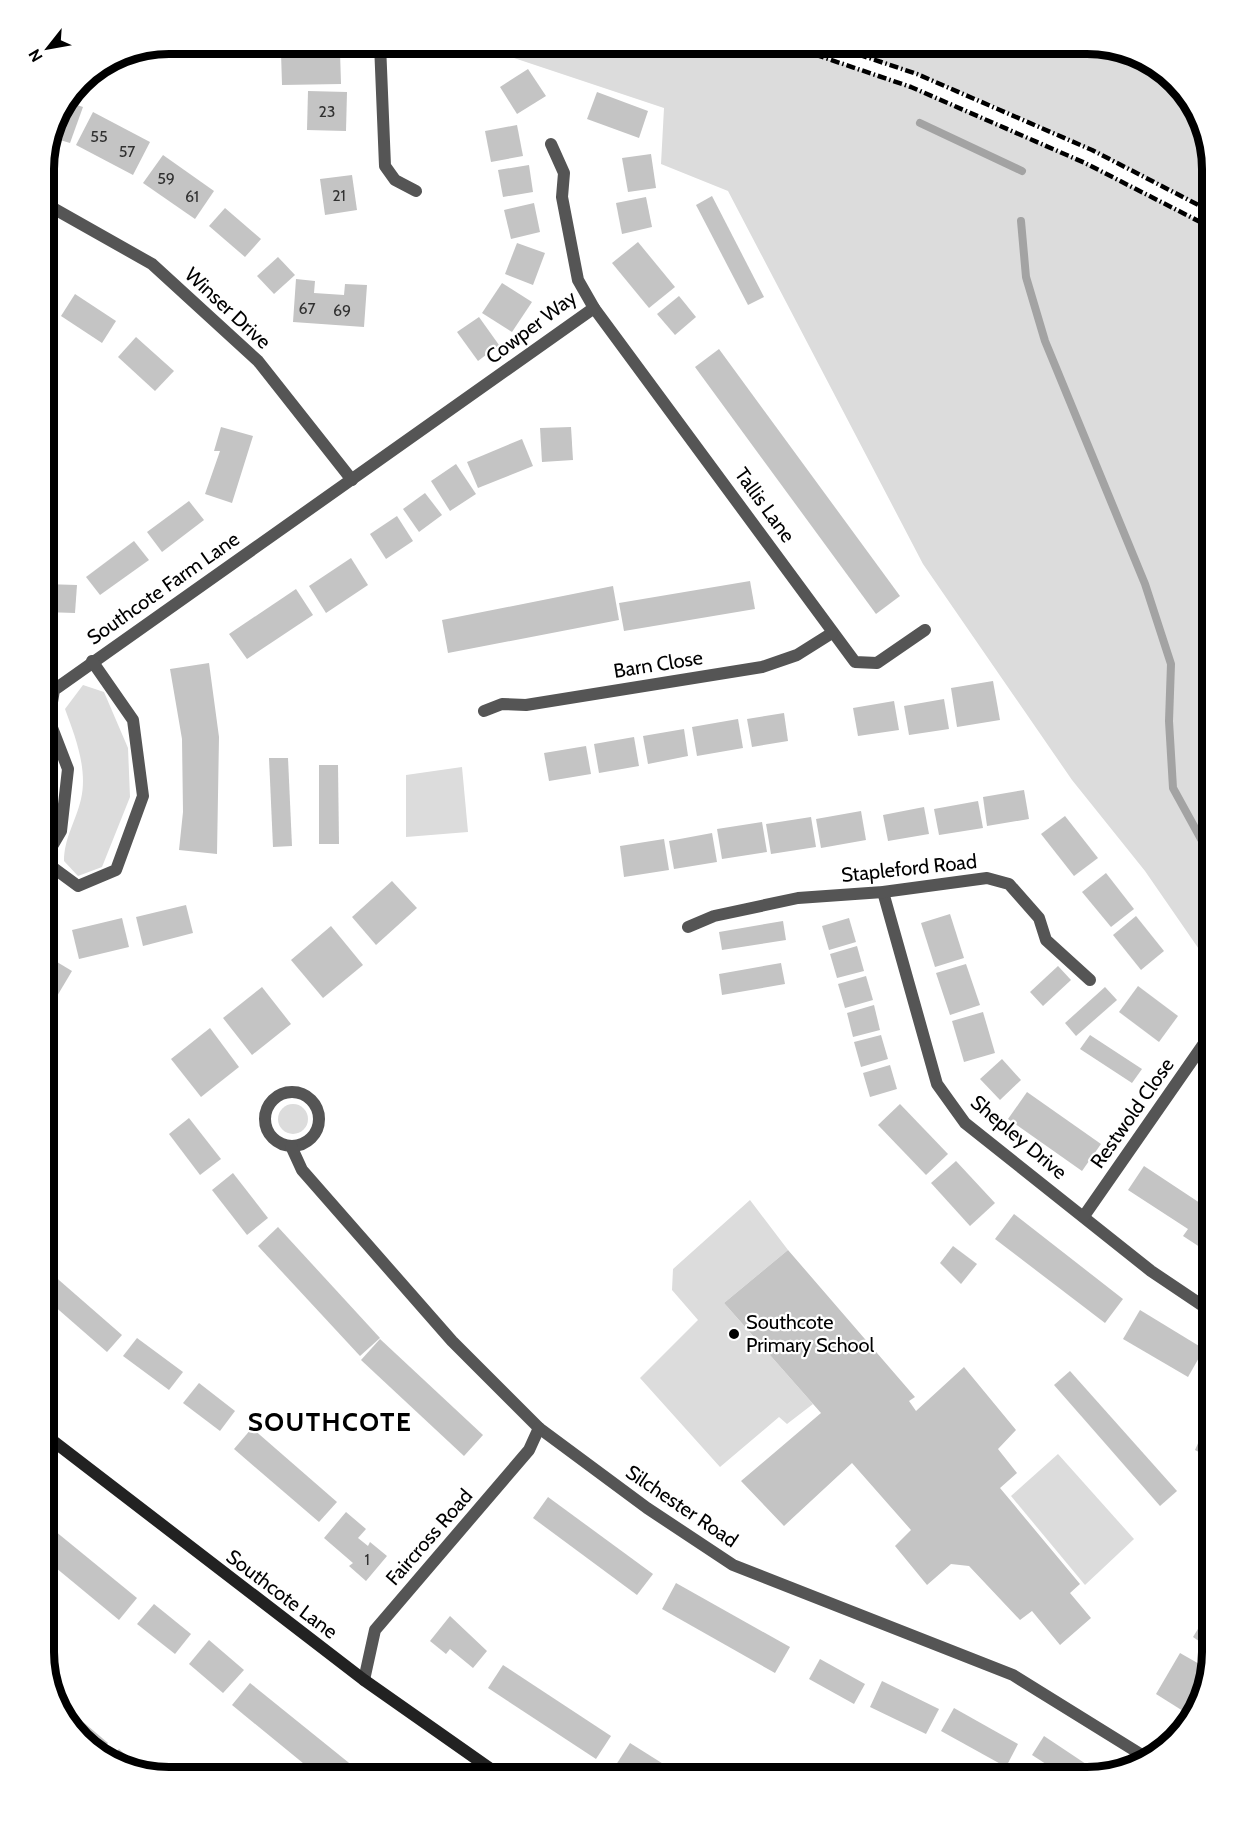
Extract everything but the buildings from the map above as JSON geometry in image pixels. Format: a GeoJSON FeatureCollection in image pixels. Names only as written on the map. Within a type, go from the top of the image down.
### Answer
{"type":"FeatureCollection","features":[{"type":"Feature","properties":{"kind":"street"},"geometry":{"type":"LineString","coordinates":[[380,54],[385,166],[395,180],[416,191]]}},
{"type":"Feature","properties":{"kind":"street","name":"Cowper Way"},"geometry":{"type":"LineString","coordinates":[[442,416],[594,308],[579,280],[562,197],[564,173],[551,144]]}},
{"type":"Feature","properties":{"kind":"street","name":"Winser Drive"},"geometry":{"type":"LineString","coordinates":[[54,209],[152,264],[258,361],[352,480]]}},
{"type":"Feature","properties":{"kind":"street","name":"Tallis Lane"},"geometry":{"type":"LineString","coordinates":[[594,308],[665,401],[855,662],[877,663],[925,630]]}},
{"type":"Feature","properties":{"kind":"street","name":"Southcote Farm Lane"},"geometry":{"type":"LineString","coordinates":[[54,690],[442,416]]}},
{"type":"Feature","properties":{"kind":"street","name":"Barn Close"},"geometry":{"type":"LineString","coordinates":[[484,711],[502,704],[526,705],[762,667],[797,655],[832,633]]}},
{"type":"Feature","properties":{"kind":"street"},"geometry":{"type":"LineString","coordinates":[[54,868],[78,886],[116,870],[143,796],[133,720],[92,661]]}},
{"type":"Feature","properties":{"kind":"street","name":"Southcote Farm Lane"},"geometry":{"type":"LineString","coordinates":[[54,735],[68,769],[61,831],[54,843]]}},
{"type":"Feature","properties":{"kind":"street","name":"Stapleford Road"},"geometry":{"type":"LineString","coordinates":[[688,927],[714,916],[798,898],[883,892],[987,878],[1009,884],[1039,918],[1046,940],[1090,980]]}},
{"type":"Feature","properties":{"kind":"street","name":"Shepley Drive"},"geometry":{"type":"LineString","coordinates":[[883,892],[937,1084],[965,1123],[1151,1271],[1202,1305]]}},
{"type":"Feature","properties":{"kind":"street","name":"Restwold Close"},"geometry":{"type":"LineString","coordinates":[[1084,1216],[1202,1046]]}},
{"type":"Feature","properties":{"kind":"street","name":"Silchester Road"},"geometry":{"type":"LineString","coordinates":[[291,1146],[308,1141],[315,1135],[319,1123],[317,1108],[312,1101],[296,1092],[287,1092],[272,1101],[265,1117],[269,1134],[274,1140],[291,1146],[302,1170],[452,1341],[539,1428],[647,1508],[733,1565],[1013,1675],[1140,1754]]}},
{"type":"Feature","properties":{"kind":"street","name":"Faircross Road"},"geometry":{"type":"LineString","coordinates":[[364,1680],[375,1630],[529,1450],[539,1428]]}},
{"type":"Feature","properties":{"kind":"street","name":"Southcote Lane"},"geometry":{"type":"LineString","coordinates":[[54,1442],[364,1680],[488,1767]]}},
{"type":"Feature","properties":{"kind":"shaded area"},"geometry":{"type":"Polygon","coordinates":[[[502,54],[814,54],[911,87],[1085,163],[1202,223],[1202,954],[1145,871],[1072,780],[923,564],[728,191],[661,164],[664,108],[502,54]]]}},
{"type":"Feature","properties":{"kind":"shaded area"},"geometry":{"type":"Polygon","coordinates":[[[856,54],[1095,54],[1110,56],[1138,66],[1163,82],[1187,111],[1201,154],[1202,207],[1035,124],[926,78],[856,54]]]}},
{"type":"Feature","properties":{"kind":"shaded area"},"geometry":{"type":"Polygon","coordinates":[[[83,685],[104,692],[128,748],[130,797],[102,867],[78,876],[64,861],[68,837],[83,788],[82,764],[65,709],[83,685]]]}},
{"type":"Feature","properties":{"kind":"shaded area"},"geometry":{"type":"Polygon","coordinates":[[[462,767],[468,832],[406,837],[406,775],[462,767]]]}},
{"type":"Feature","properties":{"kind":"shaded area"},"geometry":{"type":"Polygon","coordinates":[[[293,1104],[304,1108],[308,1119],[304,1130],[293,1134],[282,1130],[278,1119],[282,1108],[293,1104]]]}},
{"type":"Feature","properties":{"kind":"shaded area"},"geometry":{"type":"Polygon","coordinates":[[[750,1200],[788,1250],[724,1303],[813,1404],[787,1424],[779,1417],[720,1467],[640,1378],[698,1320],[672,1290],[673,1269],[750,1200]]]}},
{"type":"Feature","properties":{"kind":"shaded area"},"geometry":{"type":"Polygon","coordinates":[[[1058,1454],[1134,1539],[1085,1585],[1011,1496],[1058,1454]]]}},
{"type":"Feature","properties":{"kind":"waterway"},"geometry":{"type":"LineString","coordinates":[[920,123],[1022,171]]}},
{"type":"Feature","properties":{"kind":"waterway"},"geometry":{"type":"LineString","coordinates":[[1021,221],[1026,277],[1045,341],[1145,584],[1171,664],[1169,721],[1173,788],[1202,841]]}},
{"type":"Feature","properties":{"kind":"railway"},"geometry":{"type":"LineString","coordinates":[[814,54],[911,87],[1085,163],[1202,223]]}},
{"type":"Feature","properties":{"kind":"railway"},"geometry":{"type":"LineString","coordinates":[[857,54],[917,74],[1092,150],[1202,207]]}},
{"type":"Feature","properties":{"kind":"place","name":"Southcote Primary School"},"geometry":{"type":"Point","coordinates":[734,1334]}},
{"type":"Feature","properties":{"kind":"district","name":"SOUTHCOTE"},"geometry":{"type":"Point","coordinates":[330,1422]}}]}
